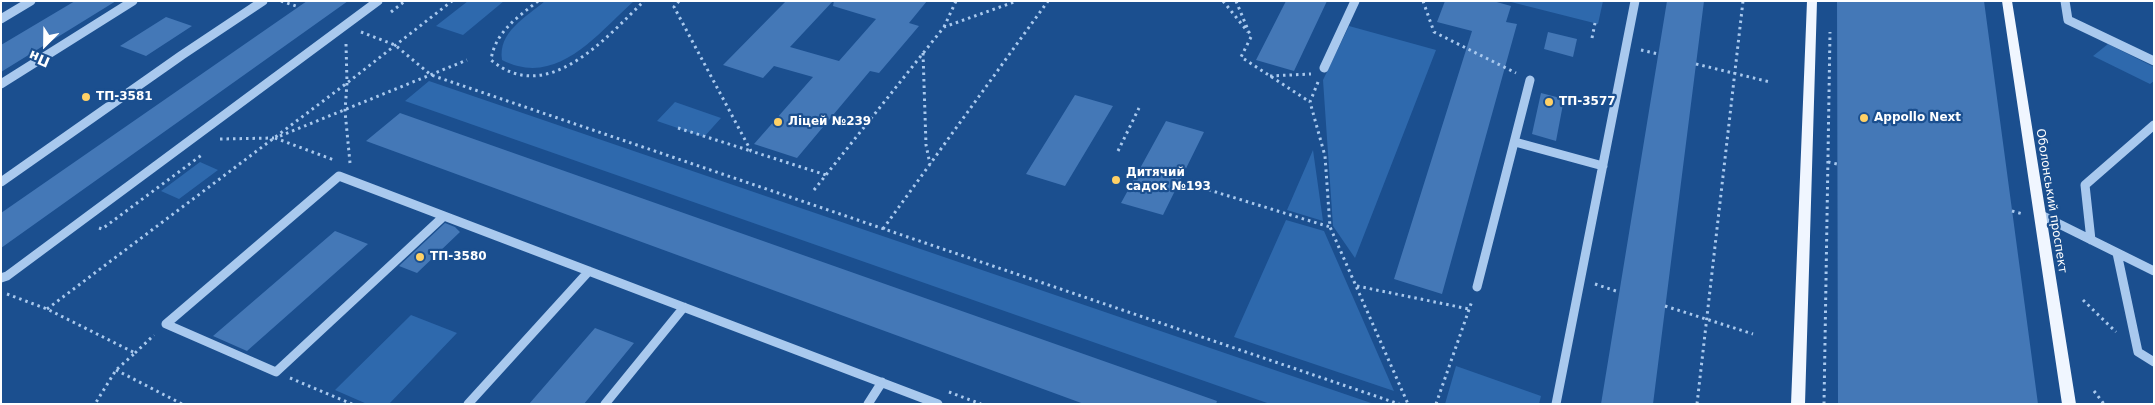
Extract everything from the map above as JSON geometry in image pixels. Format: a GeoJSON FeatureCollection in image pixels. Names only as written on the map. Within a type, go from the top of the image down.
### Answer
{"type":"FeatureCollection","features":[{"type":"Feature","properties":{"kind":"main road"},"geometry":{"type":"LineString","coordinates":[[1798,404],[1812,1]]}},
{"type":"Feature","properties":{"kind":"main road","name":"Оболонський проспект"},"geometry":{"type":"LineString","coordinates":[[2007,1],[2068,404]]}},
{"type":"Feature","properties":{"kind":"lane"},"geometry":{"type":"LineString","coordinates":[[1,19],[30,1]]}},
{"type":"Feature","properties":{"kind":"lane"},"geometry":{"type":"LineString","coordinates":[[1,84],[133,1]]}},
{"type":"Feature","properties":{"kind":"lane"},"geometry":{"type":"LineString","coordinates":[[1,182],[182,55],[263,1]]}},
{"type":"Feature","properties":{"kind":"lane"},"geometry":{"type":"LineString","coordinates":[[1,278],[15,271],[378,1]]}},
{"type":"Feature","properties":{"kind":"lane"},"geometry":{"type":"LineString","coordinates":[[1322,71],[1355,1]]}},
{"type":"Feature","properties":{"kind":"lane"},"geometry":{"type":"LineString","coordinates":[[1556,404],[1635,1]]}},
{"type":"Feature","properties":{"kind":"lane"},"geometry":{"type":"LineString","coordinates":[[2065,1],[2068,20],[2154,61]]}},
{"type":"Feature","properties":{"kind":"lane"},"geometry":{"type":"LineString","coordinates":[[1477,287],[1516,142],[1530,80]]}},
{"type":"Feature","properties":{"kind":"lane"},"geometry":{"type":"LineString","coordinates":[[2091,240],[2085,185],[2154,126]]}},
{"type":"Feature","properties":{"kind":"lane"},"geometry":{"type":"LineString","coordinates":[[1516,142],[1603,166]]}},
{"type":"Feature","properties":{"kind":"lane"},"geometry":{"type":"LineString","coordinates":[[444,216],[276,372],[166,324],[339,176],[938,404]]}},
{"type":"Feature","properties":{"kind":"lane"},"geometry":{"type":"LineString","coordinates":[[2039,214],[2154,271]]}},
{"type":"Feature","properties":{"kind":"lane"},"geometry":{"type":"LineString","coordinates":[[2117,253],[2138,352],[2154,362]]}},
{"type":"Feature","properties":{"kind":"lane"},"geometry":{"type":"LineString","coordinates":[[468,404],[589,271]]}},
{"type":"Feature","properties":{"kind":"lane"},"geometry":{"type":"LineString","coordinates":[[605,404],[684,307]]}},
{"type":"Feature","properties":{"kind":"lane"},"geometry":{"type":"LineString","coordinates":[[868,404],[882,382]]}},
{"type":"Feature","properties":{"kind":"path"},"geometry":{"type":"LineString","coordinates":[[281,1],[299,6]]}},
{"type":"Feature","properties":{"kind":"path"},"geometry":{"type":"LineString","coordinates":[[47,309],[275,138],[452,1]]}},
{"type":"Feature","properties":{"kind":"path"},"geometry":{"type":"LineString","coordinates":[[538,1],[497,36],[491,48],[490,60],[505,71],[526,75],[548,74],[570,66],[583,57],[644,1]]}},
{"type":"Feature","properties":{"kind":"path"},"geometry":{"type":"LineString","coordinates":[[679,1],[674,6],[751,151]]}},
{"type":"Feature","properties":{"kind":"path"},"geometry":{"type":"LineString","coordinates":[[814,190],[944,27],[956,1]]}},
{"type":"Feature","properties":{"kind":"path"},"geometry":{"type":"LineString","coordinates":[[944,27],[1017,1]]}},
{"type":"Feature","properties":{"kind":"path"},"geometry":{"type":"LineString","coordinates":[[883,229],[1048,1]]}},
{"type":"Feature","properties":{"kind":"path"},"geometry":{"type":"LineString","coordinates":[[1223,1],[1252,37]]}},
{"type":"Feature","properties":{"kind":"path"},"geometry":{"type":"LineString","coordinates":[[1236,1],[1252,37]]}},
{"type":"Feature","properties":{"kind":"path"},"geometry":{"type":"LineString","coordinates":[[1423,1],[1434,32],[1530,80]]}},
{"type":"Feature","properties":{"kind":"path"},"geometry":{"type":"LineString","coordinates":[[1697,404],[1743,1]]}},
{"type":"Feature","properties":{"kind":"path"},"geometry":{"type":"LineString","coordinates":[[1592,38],[1595,23]]}},
{"type":"Feature","properties":{"kind":"path"},"geometry":{"type":"LineString","coordinates":[[339,176],[350,166],[345,111],[347,83],[344,26]]}},
{"type":"Feature","properties":{"kind":"path"},"geometry":{"type":"LineString","coordinates":[[1824,404],[1830,30]]}},
{"type":"Feature","properties":{"kind":"path"},"geometry":{"type":"LineString","coordinates":[[1252,37],[1241,57],[1310,102]]}},
{"type":"Feature","properties":{"kind":"path"},"geometry":{"type":"LineString","coordinates":[[395,46],[431,75],[1399,404]]}},
{"type":"Feature","properties":{"kind":"path"},"geometry":{"type":"LineString","coordinates":[[923,53],[926,145],[930,164]]}},
{"type":"Feature","properties":{"kind":"path"},"geometry":{"type":"LineString","coordinates":[[198,135],[222,139],[275,138],[467,60]]}},
{"type":"Feature","properties":{"kind":"path"},"geometry":{"type":"LineString","coordinates":[[1696,64],[1770,82]]}},
{"type":"Feature","properties":{"kind":"path"},"geometry":{"type":"LineString","coordinates":[[1269,76],[1322,71],[1310,102],[1325,156],[1330,227],[1408,404]]}},
{"type":"Feature","properties":{"kind":"path"},"geometry":{"type":"LineString","coordinates":[[1118,151],[1139,108]]}},
{"type":"Feature","properties":{"kind":"path"},"geometry":{"type":"LineString","coordinates":[[678,128],[826,175]]}},
{"type":"Feature","properties":{"kind":"path"},"geometry":{"type":"LineString","coordinates":[[1828,162],[1837,164]]}},
{"type":"Feature","properties":{"kind":"path"},"geometry":{"type":"LineString","coordinates":[[1196,186],[1330,227]]}},
{"type":"Feature","properties":{"kind":"path"},"geometry":{"type":"LineString","coordinates":[[2012,211],[2025,214]]}},
{"type":"Feature","properties":{"kind":"path"},"geometry":{"type":"LineString","coordinates":[[1580,280],[1620,292]]}},
{"type":"Feature","properties":{"kind":"path"},"geometry":{"type":"LineString","coordinates":[[1356,286],[1469,309]]}},
{"type":"Feature","properties":{"kind":"path"},"geometry":{"type":"LineString","coordinates":[[1436,404],[1477,287]]}},
{"type":"Feature","properties":{"kind":"path"},"geometry":{"type":"LineString","coordinates":[[1,292],[47,309],[135,353]]}},
{"type":"Feature","properties":{"kind":"path"},"geometry":{"type":"LineString","coordinates":[[1665,306],[1753,334]]}},
{"type":"Feature","properties":{"kind":"path"},"geometry":{"type":"LineString","coordinates":[[95,404],[116,370],[166,324]]}},
{"type":"Feature","properties":{"kind":"path"},"geometry":{"type":"LineString","coordinates":[[116,370],[182,404]]}},
{"type":"Feature","properties":{"kind":"path"},"geometry":{"type":"LineString","coordinates":[[276,372],[352,404]]}},
{"type":"Feature","properties":{"kind":"path"},"geometry":{"type":"LineString","coordinates":[[2094,391],[2104,404]]}},
{"type":"Feature","properties":{"kind":"shaded area"},"geometry":{"type":"Polygon","coordinates":[[[468,1],[504,1],[463,35],[436,26],[468,1]]]}},
{"type":"Feature","properties":{"kind":"shaded area"},"geometry":{"type":"Polygon","coordinates":[[[545,1],[634,1],[590,42],[558,63],[540,67],[522,67],[502,60],[504,41],[514,26],[545,1]]]}},
{"type":"Feature","properties":{"kind":"shaded area"},"geometry":{"type":"Polygon","coordinates":[[[1507,1],[1603,1],[1598,24],[1507,1]]]}},
{"type":"Feature","properties":{"kind":"shaded area"},"geometry":{"type":"Polygon","coordinates":[[[1349,26],[1436,50],[1355,258],[1333,226],[1323,80],[1349,26]]]}},
{"type":"Feature","properties":{"kind":"shaded area"},"geometry":{"type":"Polygon","coordinates":[[[2108,44],[2154,67],[2154,81],[2150,84],[2093,56],[2108,44]]]}},
{"type":"Feature","properties":{"kind":"shaded area"},"geometry":{"type":"Polygon","coordinates":[[[429,81],[1374,404],[1270,404],[405,101],[429,81]]]}},
{"type":"Feature","properties":{"kind":"shaded area"},"geometry":{"type":"Polygon","coordinates":[[[675,102],[721,118],[704,137],[657,121],[675,102]]]}},
{"type":"Feature","properties":{"kind":"shaded area"},"geometry":{"type":"Polygon","coordinates":[[[1313,150],[1323,221],[1287,210],[1313,150]]]}},
{"type":"Feature","properties":{"kind":"shaded area"},"geometry":{"type":"Polygon","coordinates":[[[200,162],[218,170],[179,199],[161,191],[200,162]]]}},
{"type":"Feature","properties":{"kind":"shaded area"},"geometry":{"type":"Polygon","coordinates":[[[1286,220],[1324,231],[1394,391],[1234,337],[1286,220]]]}},
{"type":"Feature","properties":{"kind":"shaded area"},"geometry":{"type":"Polygon","coordinates":[[[411,315],[457,333],[389,404],[367,404],[335,390],[411,315]]]}},
{"type":"Feature","properties":{"kind":"shaded area"},"geometry":{"type":"Polygon","coordinates":[[[1456,366],[1541,396],[1539,404],[1445,404],[1456,366]]]}},
{"type":"Feature","properties":{"kind":"building"},"geometry":{"type":"Polygon","coordinates":[[[75,1],[116,1],[1,72],[1,45],[75,1]]]}},
{"type":"Feature","properties":{"kind":"building"},"geometry":{"type":"Polygon","coordinates":[[[307,1],[348,1],[1,248],[1,213],[307,1]]]}},
{"type":"Feature","properties":{"kind":"building"},"geometry":{"type":"Polygon","coordinates":[[[786,1],[833,1],[790,47],[839,61],[876,19],[833,6],[834,1],[927,1],[909,23],[919,26],[879,73],[870,71],[797,158],[754,144],[813,77],[774,66],[763,78],[723,65],[786,1]]]}},
{"type":"Feature","properties":{"kind":"building"},"geometry":{"type":"Polygon","coordinates":[[[1286,1],[1327,1],[1294,71],[1256,60],[1286,1]]]}},
{"type":"Feature","properties":{"kind":"building"},"geometry":{"type":"Polygon","coordinates":[[[1445,1],[1493,1],[1511,6],[1506,22],[1517,24],[1442,294],[1394,279],[1472,31],[1437,22],[1445,1]]]}},
{"type":"Feature","properties":{"kind":"building"},"geometry":{"type":"Polygon","coordinates":[[[1667,1],[1704,1],[1653,404],[1601,404],[1667,1]]]}},
{"type":"Feature","properties":{"kind":"building"},"geometry":{"type":"Polygon","coordinates":[[[1837,1],[1984,1],[2038,404],[1838,404],[1837,1]]]}},
{"type":"Feature","properties":{"kind":"building"},"geometry":{"type":"Polygon","coordinates":[[[166,17],[192,26],[146,56],[120,46],[166,17]]]}},
{"type":"Feature","properties":{"kind":"building"},"geometry":{"type":"Polygon","coordinates":[[[1548,32],[1577,39],[1573,57],[1544,49],[1548,32]]]}},
{"type":"Feature","properties":{"kind":"building"},"geometry":{"type":"Polygon","coordinates":[[[1541,93],[1564,99],[1556,141],[1532,134],[1541,93]]]}},
{"type":"Feature","properties":{"kind":"building"},"geometry":{"type":"Polygon","coordinates":[[[1075,95],[1113,106],[1065,186],[1026,174],[1075,95]]]}},
{"type":"Feature","properties":{"kind":"building"},"geometry":{"type":"Polygon","coordinates":[[[400,113],[1217,401],[1216,404],[1084,404],[366,141],[400,113]]]}},
{"type":"Feature","properties":{"kind":"building"},"geometry":{"type":"Polygon","coordinates":[[[1166,121],[1204,132],[1163,215],[1121,203],[1166,121]]]}},
{"type":"Feature","properties":{"kind":"building"},"geometry":{"type":"Polygon","coordinates":[[[445,223],[455,227],[460,232],[417,273],[399,266],[445,223]]]}},
{"type":"Feature","properties":{"kind":"building"},"geometry":{"type":"Polygon","coordinates":[[[335,231],[368,244],[247,351],[213,336],[335,231]]]}},
{"type":"Feature","properties":{"kind":"building"},"geometry":{"type":"Polygon","coordinates":[[[595,328],[634,343],[584,404],[529,404],[595,328]]]}},
{"type":"Feature","properties":{"kind":"place","name":"ТП-3581"},"geometry":{"type":"Point","coordinates":[86,97]}},
{"type":"Feature","properties":{"kind":"place","name":"ТП-3577"},"geometry":{"type":"Point","coordinates":[1549,102]}},
{"type":"Feature","properties":{"kind":"place","name":"Appollo Next"},"geometry":{"type":"Point","coordinates":[1864,118]}},
{"type":"Feature","properties":{"kind":"place","name":"Ліцей №239"},"geometry":{"type":"Point","coordinates":[778,122]}},
{"type":"Feature","properties":{"kind":"place","name":"Дитячий садок №193"},"geometry":{"type":"Point","coordinates":[1116,180]}},
{"type":"Feature","properties":{"kind":"place","name":"ТП-3580"},"geometry":{"type":"Point","coordinates":[420,257]}}]}
